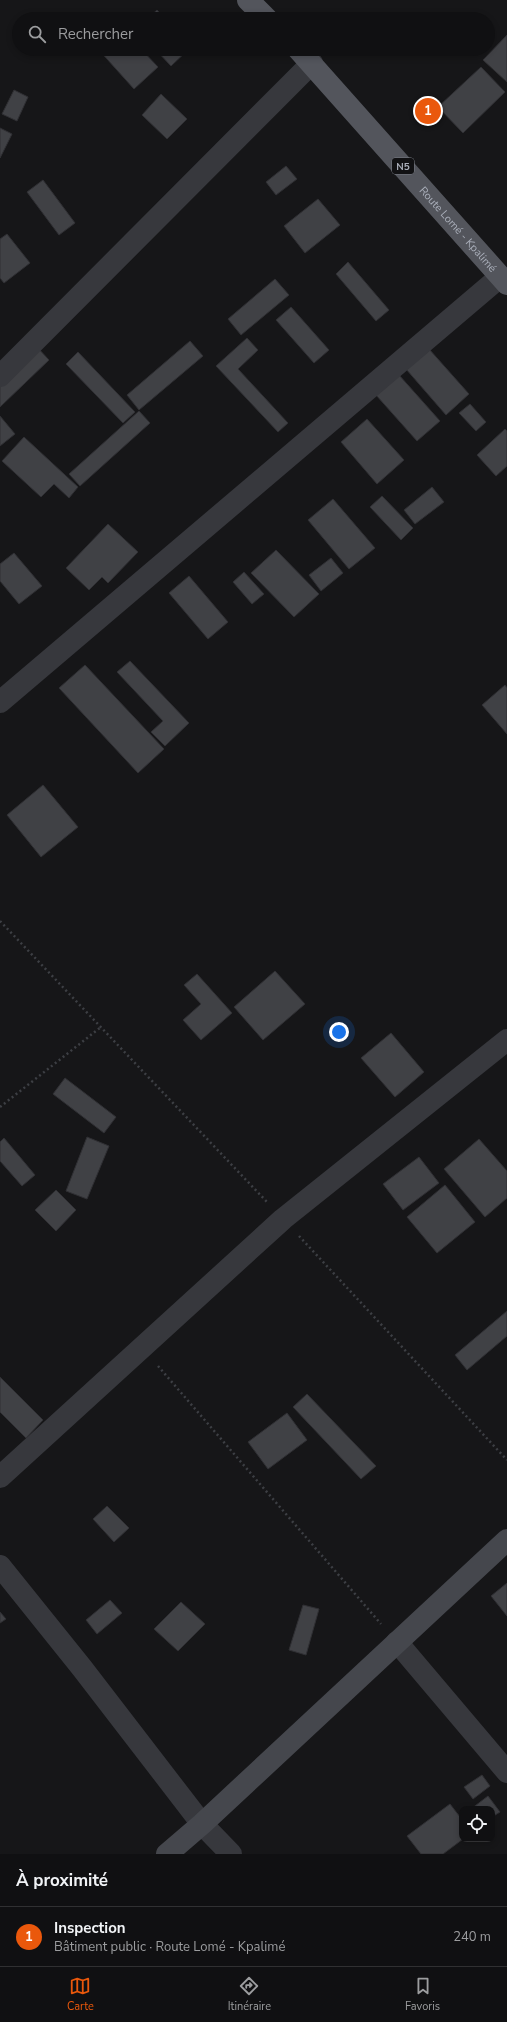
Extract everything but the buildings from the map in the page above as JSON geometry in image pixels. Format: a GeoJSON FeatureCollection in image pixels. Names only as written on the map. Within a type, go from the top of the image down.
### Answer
{"type":"FeatureCollection","features":[{"type":"Feature","properties":{"kind":"main road"},"geometry":{"type":"LineString","coordinates":[[248,0],[260,12]]}},
{"type":"Feature","properties":{"kind":"main road","name":"Route Lomé - Kpalimé"},"geometry":{"type":"LineString","coordinates":[[305,56],[504,280]]}},
{"type":"Feature","properties":{"kind":"street"},"geometry":{"type":"LineString","coordinates":[[0,376],[305,56]]}},
{"type":"Feature","properties":{"kind":"street"},"geometry":{"type":"LineString","coordinates":[[0,702],[504,280]]}},
{"type":"Feature","properties":{"kind":"street"},"geometry":{"type":"LineString","coordinates":[[0,1477],[283,1219],[507,1040]]}},
{"type":"Feature","properties":{"kind":"street"},"geometry":{"type":"LineString","coordinates":[[167,1854],[202,1824],[507,1540]]}},
{"type":"Feature","properties":{"kind":"street"},"geometry":{"type":"LineString","coordinates":[[0,1566],[82,1668],[202,1824],[231,1854]]}},
{"type":"Feature","properties":{"kind":"street"},"geometry":{"type":"LineString","coordinates":[[397,1642],[507,1772]]}},
{"type":"Feature","properties":{"kind":"path"},"geometry":{"type":"LineString","coordinates":[[0,921],[283,1219],[507,1460]]}},
{"type":"Feature","properties":{"kind":"path"},"geometry":{"type":"LineString","coordinates":[[0,1107],[101,1027]]}},
{"type":"Feature","properties":{"kind":"path"},"geometry":{"type":"LineString","coordinates":[[142,1348],[397,1642]]}},
{"type":"Feature","properties":{"kind":"place","name":"Inspection"},"geometry":{"type":"Point","coordinates":[428,111]}}]}
